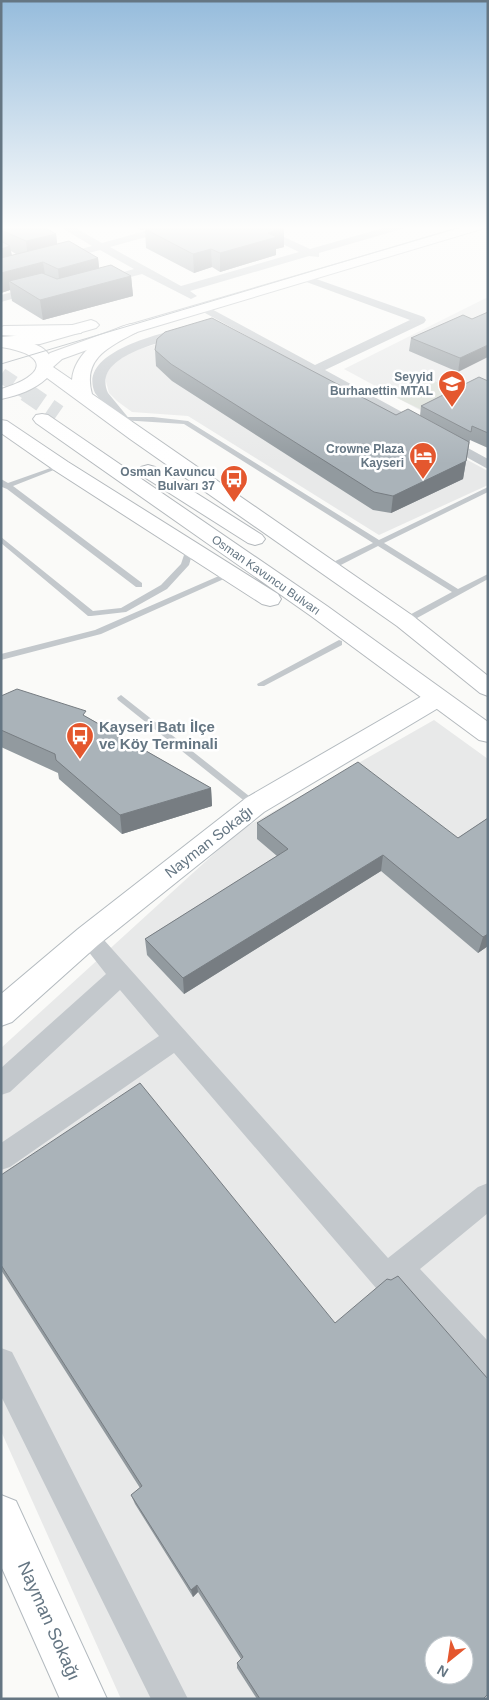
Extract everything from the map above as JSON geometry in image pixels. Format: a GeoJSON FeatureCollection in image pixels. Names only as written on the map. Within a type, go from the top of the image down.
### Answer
{"type":"FeatureCollection","features":[{"type":"Feature","properties":{"kind":"main road"},"geometry":{"type":"LineString","coordinates":[[1,394],[32,384],[43,374],[56,356],[131,329],[211,305]]}},
{"type":"Feature","properties":{"kind":"main road"},"geometry":{"type":"LineString","coordinates":[[2,338],[33,332],[75,330],[102,322]]}},
{"type":"Feature","properties":{"kind":"main road"},"geometry":{"type":"LineString","coordinates":[[84,398],[80,383],[82,368],[86,360],[99,348],[131,329]]}},
{"type":"Feature","properties":{"kind":"main road"},"geometry":{"type":"LineString","coordinates":[[2,338],[34,349],[46,359],[47,367],[84,398],[405,621],[488,688]]}},
{"type":"Feature","properties":{"kind":"main road","name":"Osman Kavuncu Bulvarı"},"geometry":{"type":"LineString","coordinates":[[488,688],[50,417],[488,734]]}},
{"type":"Feature","properties":{"kind":"main road"},"geometry":{"type":"LineString","coordinates":[[1,425],[61,466],[339,643],[437,698]]}},
{"type":"Feature","properties":{"kind":"main road","name":"Nayman Sokağı"},"geometry":{"type":"LineString","coordinates":[[1,1013],[88,937],[255,805],[437,698]]}},
{"type":"Feature","properties":{"kind":"main road","name":"Nayman Sokağı"},"geometry":{"type":"LineString","coordinates":[[1,1516],[84,1699]]}},
{"type":"Feature","properties":{"kind":"street"},"geometry":{"type":"LineString","coordinates":[[315,370],[420,320],[380,305]]}},
{"type":"Feature","properties":{"kind":"street"},"geometry":{"type":"LineString","coordinates":[[202,308],[488,464]]}},
{"type":"Feature","properties":{"kind":"street"},"geometry":{"type":"LineString","coordinates":[[136,435],[100,388],[98,377],[104,366],[117,355],[135,347],[223,320]]}},
{"type":"Feature","properties":{"kind":"street"},"geometry":{"type":"LineString","coordinates":[[88,937],[386,1278],[488,1196]]}},
{"type":"Feature","properties":{"kind":"street"},"geometry":{"type":"LineString","coordinates":[[1,1084],[121,975]]}},
{"type":"Feature","properties":{"kind":"street"},"geometry":{"type":"LineString","coordinates":[[1,1158],[176,1038]]}},
{"type":"Feature","properties":{"kind":"street"},"geometry":{"type":"LineString","coordinates":[[400,1268],[488,1363]]}},
{"type":"Feature","properties":{"kind":"street"},"geometry":{"type":"LineString","coordinates":[[1,1364],[170,1699]]}},
{"type":"Feature","properties":{"kind":"lane"},"geometry":{"type":"LineString","coordinates":[[123,419],[153,418],[186,422],[380,542],[458,593]]}},
{"type":"Feature","properties":{"kind":"lane"},"geometry":{"type":"LineString","coordinates":[[3,485],[61,466]]}},
{"type":"Feature","properties":{"kind":"lane"},"geometry":{"type":"LineString","coordinates":[[3,485],[139,585]]}},
{"type":"Feature","properties":{"kind":"lane"},"geometry":{"type":"LineString","coordinates":[[328,568],[488,489]]}},
{"type":"Feature","properties":{"kind":"lane"},"geometry":{"type":"LineString","coordinates":[[1,539],[90,614],[123,610],[164,587],[185,565],[190,548]]}},
{"type":"Feature","properties":{"kind":"lane"},"geometry":{"type":"LineString","coordinates":[[1,658],[98,632],[231,574]]}},
{"type":"Feature","properties":{"kind":"lane"},"geometry":{"type":"LineString","coordinates":[[405,621],[488,576]]}},
{"type":"Feature","properties":{"kind":"lane"},"geometry":{"type":"LineString","coordinates":[[262,684],[339,643]]}},
{"type":"Feature","properties":{"kind":"lane"},"geometry":{"type":"LineString","coordinates":[[121,698],[255,805]]}},
{"type":"Feature","properties":{"kind":"shaded area","name":"Seyyid Burhanettin MTAL"},"geometry":{"type":"Polygon","coordinates":[[[471,305],[488,305],[488,447],[344,369],[471,305]]]}},
{"type":"Feature","properties":{"kind":"shaded area"},"geometry":{"type":"Polygon","coordinates":[[[217,326],[488,471],[488,485],[379,535],[188,416],[132,412],[109,393],[105,378],[107,373],[113,364],[130,352],[217,326]]]}},
{"type":"Feature","properties":{"kind":"shaded area"},"geometry":{"type":"Polygon","coordinates":[[[427,378],[457,390],[420,409],[391,395],[427,378]]]}},
{"type":"Feature","properties":{"kind":"shaded area"},"geometry":{"type":"Polygon","coordinates":[[[434,720],[488,759],[488,1699],[121,1699],[1,1431],[1,1048],[239,831],[434,720]]]}},
{"type":"Feature","properties":{"kind":"building"},"geometry":{"type":"Polygon","coordinates":[[[488,312],[488,345],[460,358],[411,338],[463,315],[472,319],[488,312]]]}},
{"type":"Feature","properties":{"kind":"building"},"geometry":{"type":"Polygon","coordinates":[[[212,318],[396,415],[408,409],[469,442],[466,461],[393,496],[374,492],[171,364],[155,350],[157,339],[165,332],[212,318]]]}},
{"type":"Feature","properties":{"kind":"building"},"geometry":{"type":"Polygon","coordinates":[[[479,377],[488,381],[488,433],[472,426],[471,432],[421,406],[479,377]]]}},
{"type":"Feature","properties":{"kind":"building","name":"Kayseri Batı İlçe ve Köy Terminali"},"geometry":{"type":"Polygon","coordinates":[[[17,689],[86,711],[83,715],[211,788],[120,815],[56,760],[55,754],[1,730],[1,696],[17,689]]]}},
{"type":"Feature","properties":{"kind":"building"},"geometry":{"type":"Polygon","coordinates":[[[358,762],[458,838],[488,818],[488,934],[483,937],[383,855],[183,978],[145,939],[288,849],[257,823],[358,762]]]}},
{"type":"Feature","properties":{"kind":"building"},"geometry":{"type":"Polygon","coordinates":[[[140,1083],[335,1323],[387,1279],[391,1280],[398,1276],[488,1379],[488,1694],[483,1699],[260,1699],[237,1663],[243,1657],[197,1585],[191,1590],[131,1495],[142,1486],[1,1265],[1,1175],[140,1083]]]}},
{"type":"Feature","properties":{"kind":"tunnel"},"geometry":{"type":"LineString","coordinates":[[1,375],[28,393]]}},
{"type":"Feature","properties":{"kind":"tunnel"},"geometry":{"type":"LineString","coordinates":[[26,392],[58,414]]}},
{"type":"Feature","properties":{"kind":"tram line"},"geometry":{"type":"LineString","coordinates":[[1,364],[197,305]]}},
{"type":"Feature","properties":{"kind":"place","name":"Seyyid Burhanettin MTAL"},"geometry":{"type":"Point","coordinates":[452,408]}},
{"type":"Feature","properties":{"kind":"place","name":"Crowne Plaza Kayseri"},"geometry":{"type":"Point","coordinates":[423,480]}},
{"type":"Feature","properties":{"kind":"place","name":"Osman Kavuncu Bulvarı 37"},"geometry":{"type":"Point","coordinates":[234,503]}},
{"type":"Feature","properties":{"kind":"place","name":"Kayseri Batı İlçe ve Köy Terminali"},"geometry":{"type":"Point","coordinates":[80,760]}}]}
